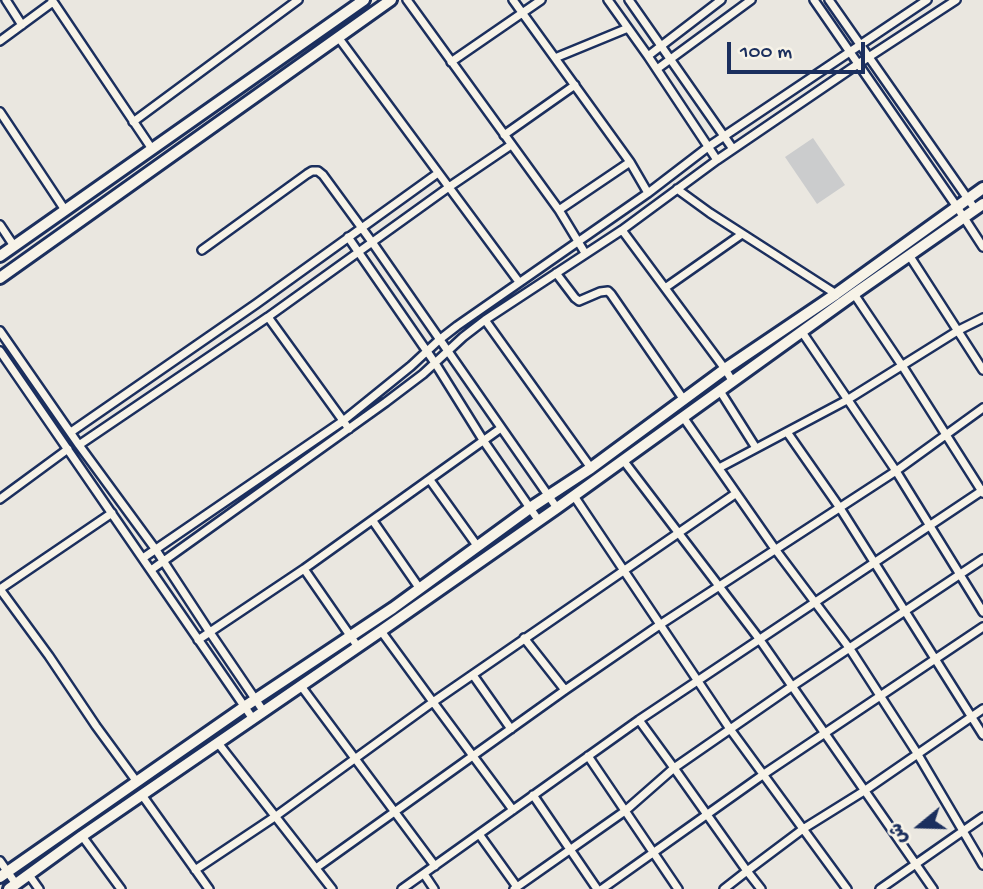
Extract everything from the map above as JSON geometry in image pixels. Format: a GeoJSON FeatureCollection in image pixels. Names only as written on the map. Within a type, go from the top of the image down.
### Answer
{"type":"FeatureCollection","features":[{"type":"Feature","properties":{"kind":"main road"},"geometry":{"type":"LineString","coordinates":[[0,256],[364,0]]}},
{"type":"Feature","properties":{"kind":"main road"},"geometry":{"type":"LineString","coordinates":[[0,278],[391,0]]}},
{"type":"Feature","properties":{"kind":"main road"},"geometry":{"type":"LineString","coordinates":[[4,875],[244,707],[420,589],[725,369],[836,294],[983,188]]}},
{"type":"Feature","properties":{"kind":"main road"},"geometry":{"type":"LineString","coordinates":[[13,887],[82,836],[539,521],[979,206]]}},
{"type":"Feature","properties":{"kind":"street"},"geometry":{"type":"LineString","coordinates":[[6,0],[22,25]]}},
{"type":"Feature","properties":{"kind":"street"},"geometry":{"type":"LineString","coordinates":[[133,122],[298,0]]}},
{"type":"Feature","properties":{"kind":"street"},"geometry":{"type":"LineString","coordinates":[[407,0],[559,210],[585,253]]}},
{"type":"Feature","properties":{"kind":"street"},"geometry":{"type":"LineString","coordinates":[[513,0],[630,162],[648,193]]}},
{"type":"Feature","properties":{"kind":"street"},"geometry":{"type":"LineString","coordinates":[[452,62],[541,0]]}},
{"type":"Feature","properties":{"kind":"street"},"geometry":{"type":"LineString","coordinates":[[608,0],[717,160]]}},
{"type":"Feature","properties":{"kind":"street"},"geometry":{"type":"LineString","coordinates":[[629,0],[733,149]]}},
{"type":"Feature","properties":{"kind":"street"},"geometry":{"type":"LineString","coordinates":[[648,56],[721,0]]}},
{"type":"Feature","properties":{"kind":"street"},"geometry":{"type":"LineString","coordinates":[[657,69],[751,0]]}},
{"type":"Feature","properties":{"kind":"street"},"geometry":{"type":"LineString","coordinates":[[814,0],[983,247]]}},
{"type":"Feature","properties":{"kind":"street"},"geometry":{"type":"LineString","coordinates":[[829,0],[968,199],[979,206]]}},
{"type":"Feature","properties":{"kind":"street"},"geometry":{"type":"LineString","coordinates":[[143,558],[343,421],[439,340],[648,193],[708,147],[927,0]]}},
{"type":"Feature","properties":{"kind":"street"},"geometry":{"type":"LineString","coordinates":[[151,570],[423,374],[485,320],[622,230],[717,160],[869,56],[956,0]]}},
{"type":"Feature","properties":{"kind":"street"},"geometry":{"type":"LineString","coordinates":[[0,41],[52,1],[152,149]]}},
{"type":"Feature","properties":{"kind":"street"},"geometry":{"type":"LineString","coordinates":[[555,58],[628,28]]}},
{"type":"Feature","properties":{"kind":"street"},"geometry":{"type":"LineString","coordinates":[[338,37],[519,282]]}},
{"type":"Feature","properties":{"kind":"street"},"geometry":{"type":"LineString","coordinates":[[504,135],[575,85]]}},
{"type":"Feature","properties":{"kind":"street"},"geometry":{"type":"LineString","coordinates":[[0,113],[65,210]]}},
{"type":"Feature","properties":{"kind":"street"},"geometry":{"type":"LineString","coordinates":[[79,445],[268,317],[511,145]]}},
{"type":"Feature","properties":{"kind":"street"},"geometry":{"type":"LineString","coordinates":[[559,210],[630,162]]}},
{"type":"Feature","properties":{"kind":"street"},"geometry":{"type":"LineString","coordinates":[[202,250],[312,171],[318,171],[362,227],[557,508]]}},
{"type":"Feature","properties":{"kind":"street"},"geometry":{"type":"LineString","coordinates":[[71,432],[438,173]]}},
{"type":"Feature","properties":{"kind":"street"},"geometry":{"type":"LineString","coordinates":[[677,190],[836,294]]}},
{"type":"Feature","properties":{"kind":"street"},"geometry":{"type":"LineString","coordinates":[[0,225],[13,246]]}},
{"type":"Feature","properties":{"kind":"street"},"geometry":{"type":"LineString","coordinates":[[622,230],[733,382]]}},
{"type":"Feature","properties":{"kind":"street"},"geometry":{"type":"LineString","coordinates":[[665,288],[742,234]]}},
{"type":"Feature","properties":{"kind":"street"},"geometry":{"type":"LineString","coordinates":[[348,237],[539,521]]}},
{"type":"Feature","properties":{"kind":"street"},"geometry":{"type":"LineString","coordinates":[[909,255],[983,370]]}},
{"type":"Feature","properties":{"kind":"street"},"geometry":{"type":"LineString","coordinates":[[556,273],[579,301],[608,291],[684,400]]}},
{"type":"Feature","properties":{"kind":"street"},"geometry":{"type":"LineString","coordinates":[[402,889],[639,720],[982,491],[853,294]]}},
{"type":"Feature","properties":{"kind":"street"},"geometry":{"type":"LineString","coordinates":[[268,317],[349,429]]}},
{"type":"Feature","properties":{"kind":"street"},"geometry":{"type":"LineString","coordinates":[[719,468],[847,400],[959,330],[983,318]]}},
{"type":"Feature","properties":{"kind":"street"},"geometry":{"type":"LineString","coordinates":[[485,320],[591,468]]}},
{"type":"Feature","properties":{"kind":"street"},"geometry":{"type":"LineString","coordinates":[[0,331],[156,550],[264,712]]}},
{"type":"Feature","properties":{"kind":"street"},"geometry":{"type":"LineString","coordinates":[[802,332],[896,471],[983,612]]}},
{"type":"Feature","properties":{"kind":"street"},"geometry":{"type":"LineString","coordinates":[[0,351],[253,719]]}},
{"type":"Feature","properties":{"kind":"street"},"geometry":{"type":"LineString","coordinates":[[720,391],[756,449]]}},
{"type":"Feature","properties":{"kind":"street"},"geometry":{"type":"LineString","coordinates":[[316,868],[565,690],[718,586],[896,471],[983,408]]}},
{"type":"Feature","properties":{"kind":"street"},"geometry":{"type":"LineString","coordinates":[[683,418],[735,494],[850,649],[917,753],[983,864]]}},
{"type":"Feature","properties":{"kind":"street"},"geometry":{"type":"LineString","coordinates":[[198,640],[373,521],[501,428]]}},
{"type":"Feature","properties":{"kind":"street"},"geometry":{"type":"LineString","coordinates":[[787,432],[840,508],[983,735]]}},
{"type":"Feature","properties":{"kind":"street"},"geometry":{"type":"LineString","coordinates":[[0,499],[68,449]]}},
{"type":"Feature","properties":{"kind":"street"},"geometry":{"type":"LineString","coordinates":[[623,460],[760,640],[933,889]]}},
{"type":"Feature","properties":{"kind":"street"},"geometry":{"type":"LineString","coordinates":[[430,480],[478,547]]}},
{"type":"Feature","properties":{"kind":"street"},"geometry":{"type":"LineString","coordinates":[[195,870],[276,816],[623,569],[735,494]]}},
{"type":"Feature","properties":{"kind":"street"},"geometry":{"type":"LineString","coordinates":[[574,496],[730,729],[847,889]]}},
{"type":"Feature","properties":{"kind":"street"},"geometry":{"type":"LineString","coordinates":[[112,513],[0,589],[137,782]]}},
{"type":"Feature","properties":{"kind":"street"},"geometry":{"type":"LineString","coordinates":[[373,521],[420,589]]}},
{"type":"Feature","properties":{"kind":"street"},"geometry":{"type":"LineString","coordinates":[[479,834],[515,888],[625,811],[674,768],[983,559]]}},
{"type":"Feature","properties":{"kind":"street"},"geometry":{"type":"LineString","coordinates":[[304,569],[358,647]]}},
{"type":"Feature","properties":{"kind":"street"},"geometry":{"type":"LineString","coordinates":[[533,795],[600,889],[764,774],[983,627]]}},
{"type":"Feature","properties":{"kind":"street"},"geometry":{"type":"LineString","coordinates":[[382,631],[513,810]]}},
{"type":"Feature","properties":{"kind":"street"},"geometry":{"type":"LineString","coordinates":[[524,638],[565,690]]}},
{"type":"Feature","properties":{"kind":"street"},"geometry":{"type":"LineString","coordinates":[[473,675],[511,729]]}},
{"type":"Feature","properties":{"kind":"street"},"geometry":{"type":"LineString","coordinates":[[301,686],[435,866]]}},
{"type":"Feature","properties":{"kind":"street"},"geometry":{"type":"LineString","coordinates":[[724,889],[803,830],[983,709]]}},
{"type":"Feature","properties":{"kind":"street"},"geometry":{"type":"LineString","coordinates":[[639,720],[761,889]]}},
{"type":"Feature","properties":{"kind":"street"},"geometry":{"type":"LineString","coordinates":[[218,743],[332,889]]}},
{"type":"Feature","properties":{"kind":"street"},"geometry":{"type":"LineString","coordinates":[[589,756],[678,889]]}},
{"type":"Feature","properties":{"kind":"street"},"geometry":{"type":"LineString","coordinates":[[142,795],[209,889]]}},
{"type":"Feature","properties":{"kind":"street"},"geometry":{"type":"LineString","coordinates":[[880,889],[983,817]]}},
{"type":"Feature","properties":{"kind":"street"},"geometry":{"type":"LineString","coordinates":[[82,836],[121,889]]}},
{"type":"Feature","properties":{"kind":"street"},"geometry":{"type":"LineString","coordinates":[[0,861],[4,875],[13,887]]}},
{"type":"Feature","properties":{"kind":"street"},"geometry":{"type":"LineString","coordinates":[[424,874],[434,889]]}},
{"type":"Feature","properties":{"kind":"street"},"geometry":{"type":"LineString","coordinates":[[29,875],[40,889]]}},
{"type":"Feature","properties":{"kind":"shaded area"},"geometry":{"type":"Polygon","coordinates":[[[813,138],[845,185],[817,204],[785,157],[813,138]]]}}]}
